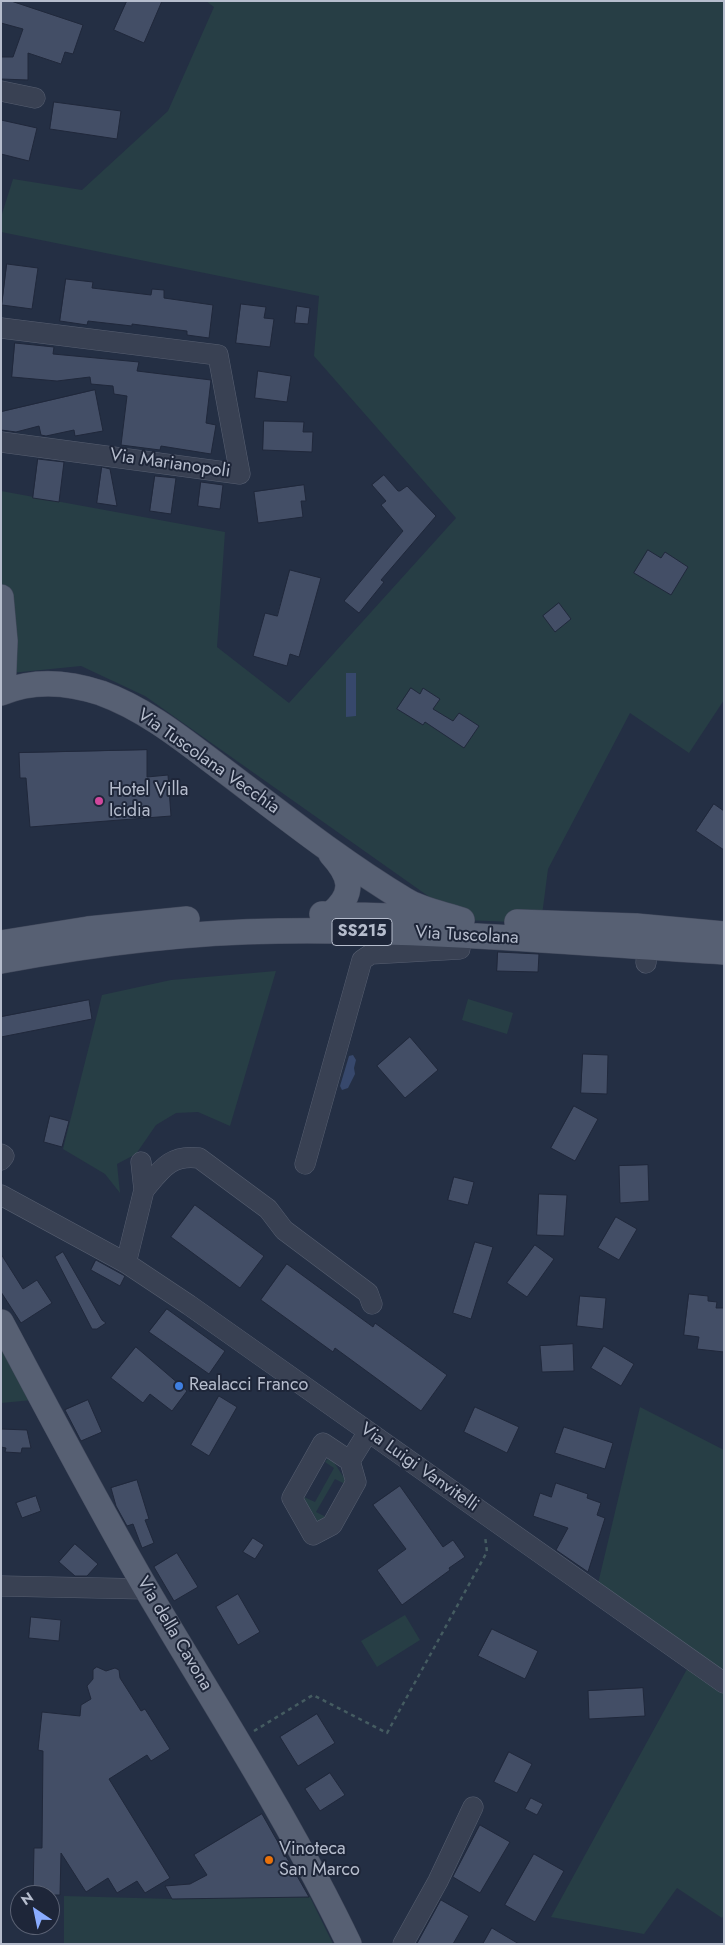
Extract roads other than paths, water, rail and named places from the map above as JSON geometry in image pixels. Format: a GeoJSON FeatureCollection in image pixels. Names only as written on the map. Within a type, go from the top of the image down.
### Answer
{"type":"FeatureCollection","features":[{"type":"Feature","properties":{"kind":"main road"},"geometry":{"type":"LineString","coordinates":[[1,597],[5,642],[2,692]]}},
{"type":"Feature","properties":{"kind":"main road","name":"Via Tuscolana Vecchia"},"geometry":{"type":"LineString","coordinates":[[2,692],[32,684],[57,683],[94,691],[124,703],[172,732],[321,843]]}},
{"type":"Feature","properties":{"kind":"main road"},"geometry":{"type":"LineString","coordinates":[[321,843],[342,867],[349,883],[345,898],[331,914]]}},
{"type":"Feature","properties":{"kind":"main road"},"geometry":{"type":"LineString","coordinates":[[321,843],[460,940]]}},
{"type":"Feature","properties":{"kind":"main road","name":"Via Tuscolana"},"geometry":{"type":"LineString","coordinates":[[1,943],[148,922],[235,916],[331,914],[460,940],[636,926],[724,934]]}},
{"type":"Feature","properties":{"kind":"main road","name":"Via Tuscolana"},"geometry":{"type":"LineString","coordinates":[[1,961],[85,947],[214,933],[303,930],[646,955],[724,952]]}},
{"type":"Feature","properties":{"kind":"main road","name":"Via della Cavona"},"geometry":{"type":"LineString","coordinates":[[1,1322],[147,1589],[238,1741],[333,1910],[349,1944]]}},
{"type":"Feature","properties":{"kind":"street"},"geometry":{"type":"LineString","coordinates":[[1,90],[35,98]]}},
{"type":"Feature","properties":{"kind":"street","name":"Via Marianopoli"},"geometry":{"type":"LineString","coordinates":[[1,328],[218,354],[240,474],[1,442]]}},
{"type":"Feature","properties":{"kind":"street"},"geometry":{"type":"LineString","coordinates":[[305,1164],[362,960],[371,954],[460,940]]}},
{"type":"Feature","properties":{"kind":"street"},"geometry":{"type":"LineString","coordinates":[[1,1154],[4,1156],[1,1160]]}},
{"type":"Feature","properties":{"kind":"street"},"geometry":{"type":"LineString","coordinates":[[119,1259],[144,1190],[165,1166],[174,1160],[186,1156],[199,1158],[268,1209],[284,1230],[368,1293],[372,1304]]}},
{"type":"Feature","properties":{"kind":"street"},"geometry":{"type":"LineString","coordinates":[[142,1162],[144,1190]]}},
{"type":"Feature","properties":{"kind":"street","name":"Via Luigi Vanvitelli"},"geometry":{"type":"LineString","coordinates":[[1,1195],[119,1259],[724,1683]]}},
{"type":"Feature","properties":{"kind":"street"},"geometry":{"type":"LineString","coordinates":[[350,1461],[368,1432]]}},
{"type":"Feature","properties":{"kind":"street"},"geometry":{"type":"LineString","coordinates":[[1,1586],[147,1589]]}},
{"type":"Feature","properties":{"kind":"street"},"geometry":{"type":"LineString","coordinates":[[403,1944],[438,1881],[473,1807]]}},
{"type":"Feature","properties":{"kind":"water"},"geometry":{"type":"Polygon","coordinates":[[[346,673],[356,673],[356,716],[346,717],[346,673]]]}},
{"type":"Feature","properties":{"kind":"water"},"geometry":{"type":"Polygon","coordinates":[[[353,1055],[356,1060],[355,1074],[348,1088],[342,1090],[340,1086],[349,1056],[353,1055]]]}},
{"type":"Feature","properties":{"kind":"place","name":"Hotel Villa Icidia"},"geometry":{"type":"Point","coordinates":[99,801]}},
{"type":"Feature","properties":{"kind":"place","name":"Realacci Franco"},"geometry":{"type":"Point","coordinates":[179,1386]}},
{"type":"Feature","properties":{"kind":"place","name":"Vinoteca San Marco"},"geometry":{"type":"Point","coordinates":[269,1860]}}]}
